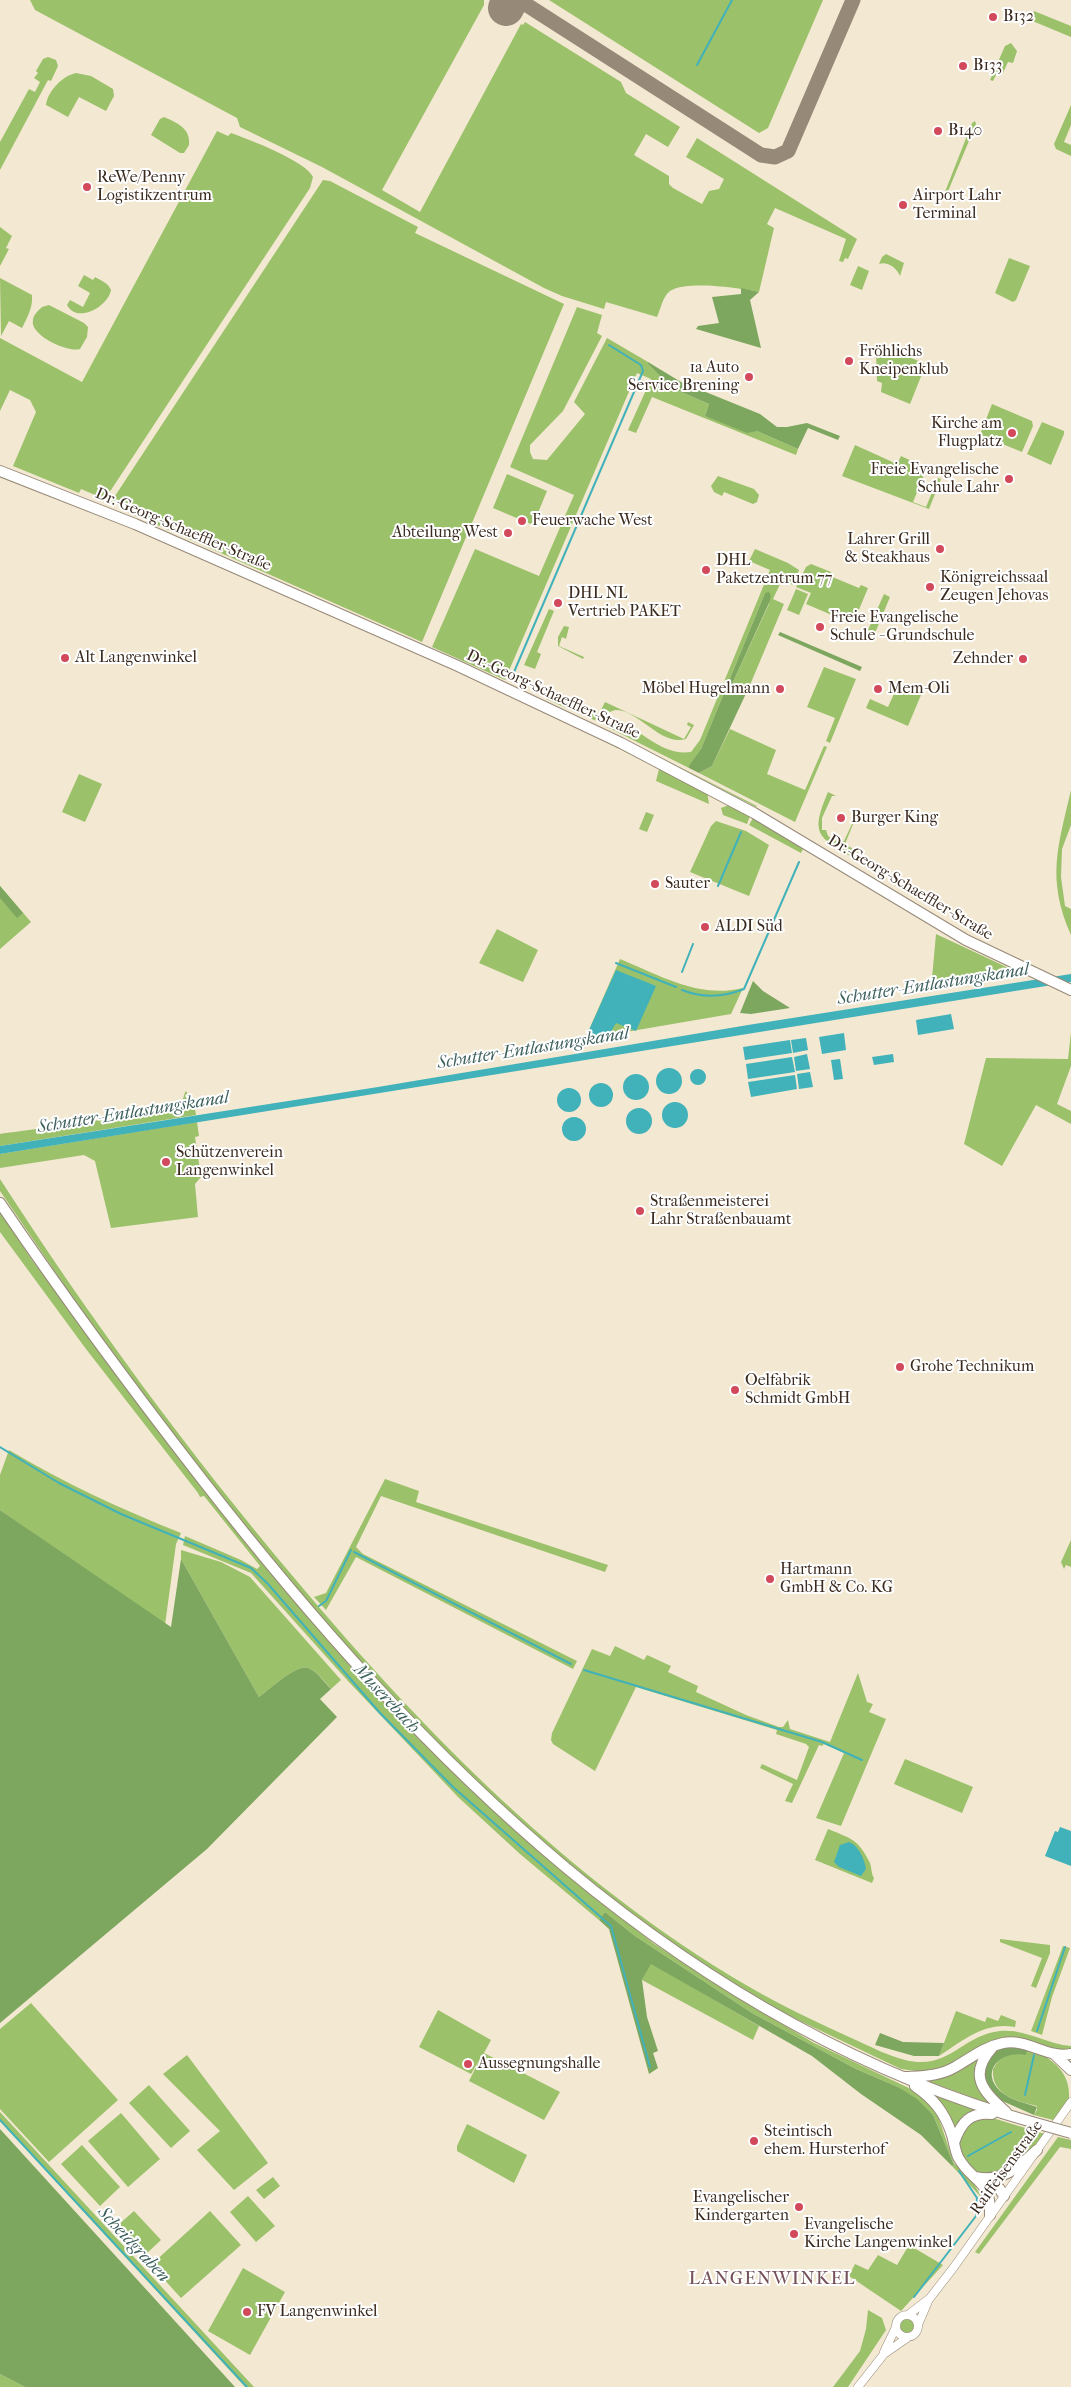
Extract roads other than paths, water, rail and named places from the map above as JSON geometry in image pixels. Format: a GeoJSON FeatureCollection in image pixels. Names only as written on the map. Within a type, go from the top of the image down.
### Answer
{"type":"FeatureCollection","features":[{"type":"Feature","properties":{"kind":"main road","name":"Dr.-Georg-Schaeffler-Straße"},"geometry":{"type":"LineString","coordinates":[[0,470],[153,532],[450,663],[621,743],[754,813],[966,940],[1069,989]]}},
{"type":"Feature","properties":{"kind":"main road"},"geometry":{"type":"LineString","coordinates":[[0,1203],[55,1284],[255,1548],[400,1713],[455,1769],[556,1860],[603,1899],[665,1945],[771,2013],[902,2077],[1011,2116],[1071,2133]]}},
{"type":"Feature","properties":{"kind":"main road"},"geometry":{"type":"LineString","coordinates":[[902,2077],[937,2074],[1004,2043],[1021,2043],[1053,2054],[1069,2062]]}},
{"type":"Feature","properties":{"kind":"main road"},"geometry":{"type":"LineString","coordinates":[[994,2046],[983,2058],[979,2077],[988,2096],[1011,2116]]}},
{"type":"Feature","properties":{"kind":"main road"},"geometry":{"type":"LineString","coordinates":[[902,2077],[928,2095],[940,2107],[957,2156],[964,2166],[982,2181],[999,2188],[1004,2196]]}},
{"type":"Feature","properties":{"kind":"main road"},"geometry":{"type":"LineString","coordinates":[[954,2143],[960,2126],[974,2115],[982,2113],[1011,2116]]}},
{"type":"Feature","properties":{"kind":"main road"},"geometry":{"type":"LineString","coordinates":[[982,2181],[1012,2172],[1037,2150]]}},
{"type":"Feature","properties":{"kind":"main road"},"geometry":{"type":"LineString","coordinates":[[982,2181],[990,2200],[990,2215]]}},
{"type":"Feature","properties":{"kind":"street","name":"Raiffeisenstraße"},"geometry":{"type":"LineString","coordinates":[[918,2325],[930,2298],[1071,2102]]}},
{"type":"Feature","properties":{"kind":"street","name":"Raiffeisenstraße"},"geometry":{"type":"LineString","coordinates":[[908,2315],[930,2298]]}},
{"type":"Feature","properties":{"kind":"street"},"geometry":{"type":"LineString","coordinates":[[858,2387],[884,2354],[900,2317],[908,2315],[915,2318],[918,2325],[916,2333],[884,2354]]}},
{"type":"Feature","properties":{"kind":"street"},"geometry":{"type":"LineString","coordinates":[[896,2327],[900,2336],[907,2338]]}},
{"type":"Feature","properties":{"kind":"water"},"geometry":{"type":"Polygon","coordinates":[[[616,970],[656,986],[636,1031],[616,1023],[609,1035],[585,1039],[616,970]]]}},
{"type":"Feature","properties":{"kind":"water","name":"Schutter-Entlastungskanal"},"geometry":{"type":"Polygon","coordinates":[[[1071,974],[1071,982],[0,1154],[0,1146],[378,1087],[748,1025],[1071,974]]]}},
{"type":"Feature","properties":{"kind":"water"},"geometry":{"type":"Polygon","coordinates":[[[951,1014],[954,1029],[918,1035],[916,1020],[951,1014]]]}},
{"type":"Feature","properties":{"kind":"water"},"geometry":{"type":"Polygon","coordinates":[[[844,1033],[846,1050],[822,1054],[819,1037],[844,1033]]]}},
{"type":"Feature","properties":{"kind":"water"},"geometry":{"type":"Polygon","coordinates":[[[806,1038],[808,1050],[793,1053],[791,1040],[806,1038]]]}},
{"type":"Feature","properties":{"kind":"water"},"geometry":{"type":"Polygon","coordinates":[[[790,1040],[792,1053],[745,1060],[743,1047],[790,1040]]]}},
{"type":"Feature","properties":{"kind":"water"},"geometry":{"type":"Polygon","coordinates":[[[807,1054],[810,1069],[796,1071],[794,1057],[807,1054]]]}},
{"type":"Feature","properties":{"kind":"water"},"geometry":{"type":"Polygon","coordinates":[[[893,1054],[894,1062],[874,1065],[872,1057],[893,1054]]]}},
{"type":"Feature","properties":{"kind":"water"},"geometry":{"type":"Polygon","coordinates":[[[792,1057],[795,1072],[748,1079],[746,1064],[792,1057]]]}},
{"type":"Feature","properties":{"kind":"water"},"geometry":{"type":"Polygon","coordinates":[[[840,1059],[843,1079],[834,1080],[831,1060],[840,1059]]]}},
{"type":"Feature","properties":{"kind":"water"},"geometry":{"type":"Polygon","coordinates":[[[669,1068],[678,1072],[682,1081],[678,1090],[669,1094],[660,1090],[656,1081],[660,1072],[669,1068]]]}},
{"type":"Feature","properties":{"kind":"water"},"geometry":{"type":"Polygon","coordinates":[[[698,1069],[706,1077],[698,1085],[690,1077],[698,1069]]]}},
{"type":"Feature","properties":{"kind":"water"},"geometry":{"type":"Polygon","coordinates":[[[810,1072],[813,1087],[799,1089],[797,1074],[810,1072]]]}},
{"type":"Feature","properties":{"kind":"water"},"geometry":{"type":"Polygon","coordinates":[[[636,1074],[645,1078],[649,1087],[645,1096],[636,1100],[627,1096],[623,1087],[627,1078],[636,1074]]]}},
{"type":"Feature","properties":{"kind":"water"},"geometry":{"type":"Polygon","coordinates":[[[795,1075],[797,1089],[751,1097],[748,1082],[795,1075]]]}},
{"type":"Feature","properties":{"kind":"water"},"geometry":{"type":"Polygon","coordinates":[[[601,1083],[609,1087],[613,1095],[609,1103],[601,1107],[593,1103],[589,1095],[593,1087],[601,1083]]]}},
{"type":"Feature","properties":{"kind":"water"},"geometry":{"type":"Polygon","coordinates":[[[569,1088],[577,1092],[581,1100],[577,1108],[569,1112],[561,1108],[557,1100],[561,1092],[569,1088]]]}},
{"type":"Feature","properties":{"kind":"water"},"geometry":{"type":"Polygon","coordinates":[[[675,1102],[684,1106],[688,1115],[684,1124],[675,1128],[666,1124],[662,1115],[666,1106],[675,1102]]]}},
{"type":"Feature","properties":{"kind":"water"},"geometry":{"type":"Polygon","coordinates":[[[639,1108],[649,1111],[652,1121],[649,1131],[639,1134],[629,1131],[626,1121],[629,1111],[639,1108]]]}},
{"type":"Feature","properties":{"kind":"water"},"geometry":{"type":"Polygon","coordinates":[[[574,1117],[582,1121],[586,1129],[582,1137],[574,1141],[566,1137],[562,1129],[566,1121],[574,1117]]]}},
{"type":"Feature","properties":{"kind":"water"},"geometry":{"type":"Polygon","coordinates":[[[1060,1827],[1071,1831],[1071,1866],[1045,1856],[1055,1831],[1058,1832],[1060,1827]]]}},
{"type":"Feature","properties":{"kind":"water"},"geometry":{"type":"Polygon","coordinates":[[[849,1842],[858,1849],[864,1861],[866,1869],[861,1876],[839,1867],[834,1862],[840,1845],[849,1842]]]}},
{"type":"Feature","properties":{"kind":"waterway"},"geometry":{"type":"LineString","coordinates":[[697,65],[732,0]]}},
{"type":"Feature","properties":{"kind":"waterway"},"geometry":{"type":"LineString","coordinates":[[511,679],[643,371],[641,365],[609,345]]}},
{"type":"Feature","properties":{"kind":"waterway"},"geometry":{"type":"LineString","coordinates":[[718,886],[741,832]]}},
{"type":"Feature","properties":{"kind":"waterway"},"geometry":{"type":"LineString","coordinates":[[682,990],[713,996],[729,994],[744,989],[799,862]]}},
{"type":"Feature","properties":{"kind":"waterway"},"geometry":{"type":"LineString","coordinates":[[682,972],[693,944]]}},
{"type":"Feature","properties":{"kind":"waterway"},"geometry":{"type":"LineString","coordinates":[[616,963],[676,987]]}},
{"type":"Feature","properties":{"kind":"waterway","name":"Muserebach"},"geometry":{"type":"LineString","coordinates":[[0,1447],[59,1483],[121,1514],[251,1568],[268,1584],[380,1713],[453,1787],[611,1926],[650,2067]]}},
{"type":"Feature","properties":{"kind":"waterway"},"geometry":{"type":"LineString","coordinates":[[319,1606],[326,1601],[351,1550]]}},
{"type":"Feature","properties":{"kind":"waterway"},"geometry":{"type":"LineString","coordinates":[[354,1552],[571,1664]]}},
{"type":"Feature","properties":{"kind":"waterway"},"geometry":{"type":"LineString","coordinates":[[584,1670],[822,1742],[862,1760]]}},
{"type":"Feature","properties":{"kind":"waterway"},"geometry":{"type":"LineString","coordinates":[[1037,2031],[1065,1947]]}},
{"type":"Feature","properties":{"kind":"waterway"},"geometry":{"type":"LineString","coordinates":[[1025,2095],[1034,2055]]}},
{"type":"Feature","properties":{"kind":"waterway","name":"Scheidgraben"},"geometry":{"type":"LineString","coordinates":[[0,2120],[247,2387]]}},
{"type":"Feature","properties":{"kind":"waterway"},"geometry":{"type":"LineString","coordinates":[[968,2156],[1011,2132]]}},
{"type":"Feature","properties":{"kind":"waterway"},"geometry":{"type":"LineString","coordinates":[[914,2297],[976,2216],[977,2198],[959,2171]]}},
{"type":"Feature","properties":{"kind":"place","name":"B132"},"geometry":{"type":"Point","coordinates":[993,17]}},
{"type":"Feature","properties":{"kind":"place","name":"B133"},"geometry":{"type":"Point","coordinates":[963,66]}},
{"type":"Feature","properties":{"kind":"place","name":"B140"},"geometry":{"type":"Point","coordinates":[938,131]}},
{"type":"Feature","properties":{"kind":"place","name":"ReWe/Penny Logistikzentrum"},"geometry":{"type":"Point","coordinates":[87,187]}},
{"type":"Feature","properties":{"kind":"place","name":"Airport Lahr Terminal"},"geometry":{"type":"Point","coordinates":[903,205]}},
{"type":"Feature","properties":{"kind":"place","name":"Fröhlichs Kneipenklub"},"geometry":{"type":"Point","coordinates":[849,361]}},
{"type":"Feature","properties":{"kind":"place","name":"1a Auto Service Brening"},"geometry":{"type":"Point","coordinates":[749,377]}},
{"type":"Feature","properties":{"kind":"place","name":"Kirche am Flugplatz"},"geometry":{"type":"Point","coordinates":[1012,433]}},
{"type":"Feature","properties":{"kind":"place","name":"Freie Evangelische Schule Lahr"},"geometry":{"type":"Point","coordinates":[1009,479]}},
{"type":"Feature","properties":{"kind":"place","name":"Feuerwache West"},"geometry":{"type":"Point","coordinates":[522,521]}},
{"type":"Feature","properties":{"kind":"place","name":"Abteilung West"},"geometry":{"type":"Point","coordinates":[508,533]}},
{"type":"Feature","properties":{"kind":"place","name":"Lahrer Grill & Steakhaus"},"geometry":{"type":"Point","coordinates":[940,549]}},
{"type":"Feature","properties":{"kind":"place","name":"DHL Paketzentrum 77"},"geometry":{"type":"Point","coordinates":[706,570]}},
{"type":"Feature","properties":{"kind":"place","name":"Königreichssaal Zeugen Jehovas"},"geometry":{"type":"Point","coordinates":[930,587]}},
{"type":"Feature","properties":{"kind":"place","name":"DHL NL Vertrieb PAKET"},"geometry":{"type":"Point","coordinates":[558,603]}},
{"type":"Feature","properties":{"kind":"place","name":"Freie Evangelische Schule - Grundschule"},"geometry":{"type":"Point","coordinates":[820,627]}},
{"type":"Feature","properties":{"kind":"place","name":"Alt Langenwinkel"},"geometry":{"type":"Point","coordinates":[65,658]}},
{"type":"Feature","properties":{"kind":"place","name":"Zehnder"},"geometry":{"type":"Point","coordinates":[1023,659]}},
{"type":"Feature","properties":{"kind":"place","name":"Möbel Hugelmann"},"geometry":{"type":"Point","coordinates":[780,689]}},
{"type":"Feature","properties":{"kind":"place","name":"Mem-Oli"},"geometry":{"type":"Point","coordinates":[878,689]}},
{"type":"Feature","properties":{"kind":"place","name":"Burger King"},"geometry":{"type":"Point","coordinates":[841,818]}},
{"type":"Feature","properties":{"kind":"place","name":"Sauter"},"geometry":{"type":"Point","coordinates":[655,884]}},
{"type":"Feature","properties":{"kind":"place","name":"ALDI Süd"},"geometry":{"type":"Point","coordinates":[705,927]}},
{"type":"Feature","properties":{"kind":"place","name":"Schützenverein Langenwinkel"},"geometry":{"type":"Point","coordinates":[166,1162]}},
{"type":"Feature","properties":{"kind":"place","name":"Straßenmeisterei Lahr Straßenbauamt"},"geometry":{"type":"Point","coordinates":[640,1211]}},
{"type":"Feature","properties":{"kind":"place","name":"Grohe Technikum"},"geometry":{"type":"Point","coordinates":[900,1367]}},
{"type":"Feature","properties":{"kind":"place","name":"Oelfabrik Schmidt GmbH"},"geometry":{"type":"Point","coordinates":[735,1390]}},
{"type":"Feature","properties":{"kind":"place","name":"Hartmann GmbH & Co. KG"},"geometry":{"type":"Point","coordinates":[770,1579]}},
{"type":"Feature","properties":{"kind":"place","name":"Aussegnungshalle"},"geometry":{"type":"Point","coordinates":[468,2064]}},
{"type":"Feature","properties":{"kind":"place","name":"Steintisch ehem. Hursterhof"},"geometry":{"type":"Point","coordinates":[754,2141]}},
{"type":"Feature","properties":{"kind":"place","name":"Evangelischer Kindergarten"},"geometry":{"type":"Point","coordinates":[799,2207]}},
{"type":"Feature","properties":{"kind":"place","name":"Evangelische Kirche Langenwinkel"},"geometry":{"type":"Point","coordinates":[794,2234]}},
{"type":"Feature","properties":{"kind":"place","name":"FV Langenwinkel"},"geometry":{"type":"Point","coordinates":[247,2312]}},
{"type":"Feature","properties":{"kind":"district","name":"LANGENWINKEL"},"geometry":{"type":"Point","coordinates":[772,2279]}}]}
